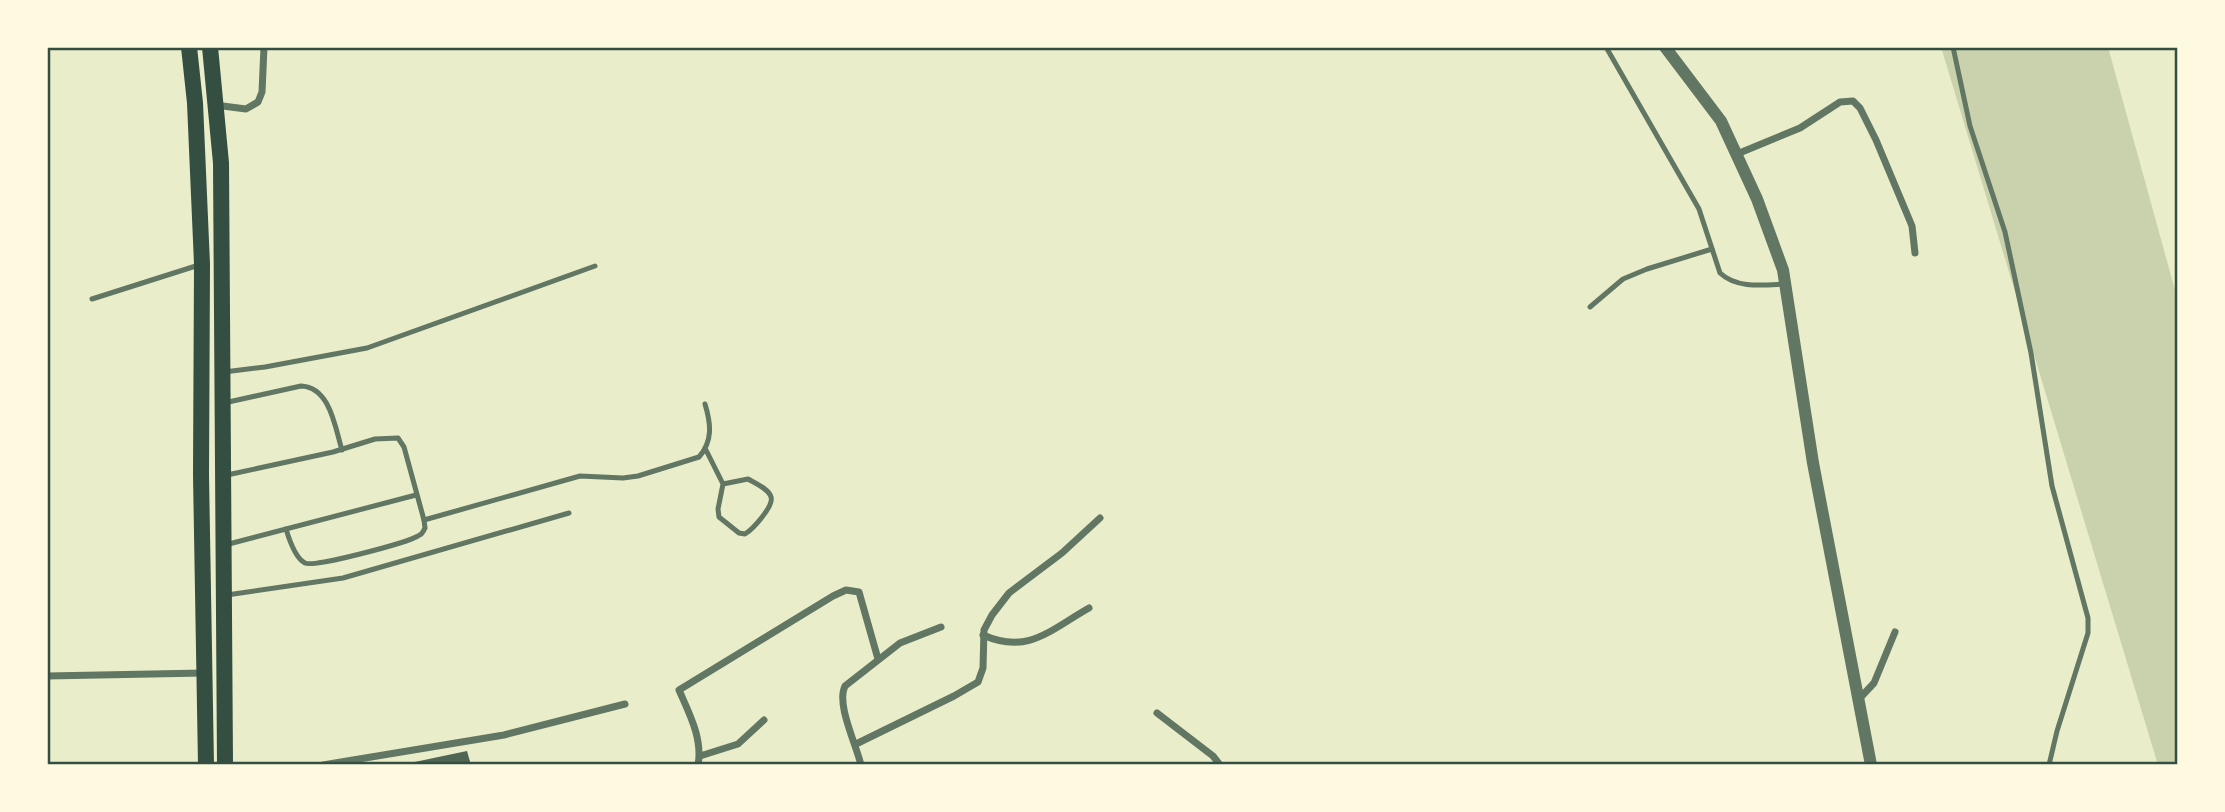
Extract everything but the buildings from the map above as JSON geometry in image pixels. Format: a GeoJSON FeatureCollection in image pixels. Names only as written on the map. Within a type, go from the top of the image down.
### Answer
{"type":"FeatureCollection","features":[{"type":"Feature","properties":{"kind":"highway"},"geometry":{"type":"LineString","coordinates":[[189,47],[195,103],[202,264],[201,475],[206,765]]}},
{"type":"Feature","properties":{"kind":"highway"},"geometry":{"type":"LineString","coordinates":[[210,47],[220,163],[225,765]]}},
{"type":"Feature","properties":{"kind":"highway"},"geometry":{"type":"LineString","coordinates":[[201,475],[223,476]]}},
{"type":"Feature","properties":{"kind":"street"},"geometry":{"type":"LineString","coordinates":[[215,105],[246,108],[258,102],[262,92],[264,47]]}},
{"type":"Feature","properties":{"kind":"street"},"geometry":{"type":"LineString","coordinates":[[1665,47],[1721,121],[1778,258],[1785,284],[1813,463],[1871,765]]}},
{"type":"Feature","properties":{"kind":"street"},"geometry":{"type":"LineString","coordinates":[[1737,154],[1800,128],[1840,102],[1853,102],[1860,108],[1876,139],[1912,226],[1915,253]]}},
{"type":"Feature","properties":{"kind":"street"},"geometry":{"type":"LineString","coordinates":[[856,744],[978,682],[983,668],[985,626],[1009,593],[1062,553],[1100,518]]}},
{"type":"Feature","properties":{"kind":"street"},"geometry":{"type":"LineString","coordinates":[[698,765],[700,756],[694,726],[679,690],[843,591],[852,590],[860,594],[878,659]]}},
{"type":"Feature","properties":{"kind":"street"},"geometry":{"type":"LineString","coordinates":[[983,635],[1009,644],[1024,643],[1089,608]]}},
{"type":"Feature","properties":{"kind":"street"},"geometry":{"type":"LineString","coordinates":[[861,765],[843,706],[843,690],[849,681],[900,643],[941,627]]}},
{"type":"Feature","properties":{"kind":"street"},"geometry":{"type":"LineString","coordinates":[[1859,700],[1874,683],[1895,632]]}},
{"type":"Feature","properties":{"kind":"street"},"geometry":{"type":"LineString","coordinates":[[47,676],[205,673]]}},
{"type":"Feature","properties":{"kind":"street"},"geometry":{"type":"LineString","coordinates":[[323,765],[504,735],[625,704]]}},
{"type":"Feature","properties":{"kind":"street"},"geometry":{"type":"LineString","coordinates":[[1157,713],[1220,765]]}},
{"type":"Feature","properties":{"kind":"street"},"geometry":{"type":"LineString","coordinates":[[700,756],[738,744],[764,719]]}},
{"type":"Feature","properties":{"kind":"lane"},"geometry":{"type":"LineString","coordinates":[[1606,47],[1699,209],[1720,273],[1729,280],[1751,285],[1785,284]]}},
{"type":"Feature","properties":{"kind":"lane"},"geometry":{"type":"LineString","coordinates":[[1953,47],[1970,126],[2005,232],[2031,353],[2052,486],[2088,618],[2088,633],[2056,731],[2049,765]]}},
{"type":"Feature","properties":{"kind":"lane"},"geometry":{"type":"LineString","coordinates":[[1590,307],[1623,279],[1647,268],[1712,249]]}},
{"type":"Feature","properties":{"kind":"lane"},"geometry":{"type":"LineString","coordinates":[[92,299],[202,264]]}},
{"type":"Feature","properties":{"kind":"lane"},"geometry":{"type":"LineString","coordinates":[[221,372],[265,367],[367,348],[595,266]]}},
{"type":"Feature","properties":{"kind":"lane"},"geometry":{"type":"LineString","coordinates":[[221,404],[301,386],[311,387],[316,389],[327,404],[342,450]]}},
{"type":"Feature","properties":{"kind":"lane"},"geometry":{"type":"LineString","coordinates":[[424,520],[580,476],[638,476],[699,457],[706,450],[710,432],[705,404]]}},
{"type":"Feature","properties":{"kind":"lane"},"geometry":{"type":"LineString","coordinates":[[223,476],[342,450],[376,439],[397,438],[404,447],[424,520],[424,532],[417,537],[312,565],[305,564],[301,559],[286,529]]}},
{"type":"Feature","properties":{"kind":"lane"},"geometry":{"type":"LineString","coordinates":[[706,450],[723,484],[719,517],[738,533],[745,534],[771,505],[772,498],[769,492],[748,479],[723,484]]}},
{"type":"Feature","properties":{"kind":"lane"},"geometry":{"type":"LineString","coordinates":[[222,546],[416,495]]}},
{"type":"Feature","properties":{"kind":"lane"},"geometry":{"type":"LineString","coordinates":[[224,595],[343,578],[569,513]]}},
{"type":"Feature","properties":{"kind":"green space"},"geometry":{"type":"Polygon","coordinates":[[[1941,47],[2108,47],[2178,301],[2178,765],[2158,765],[1941,47]]]}}]}
